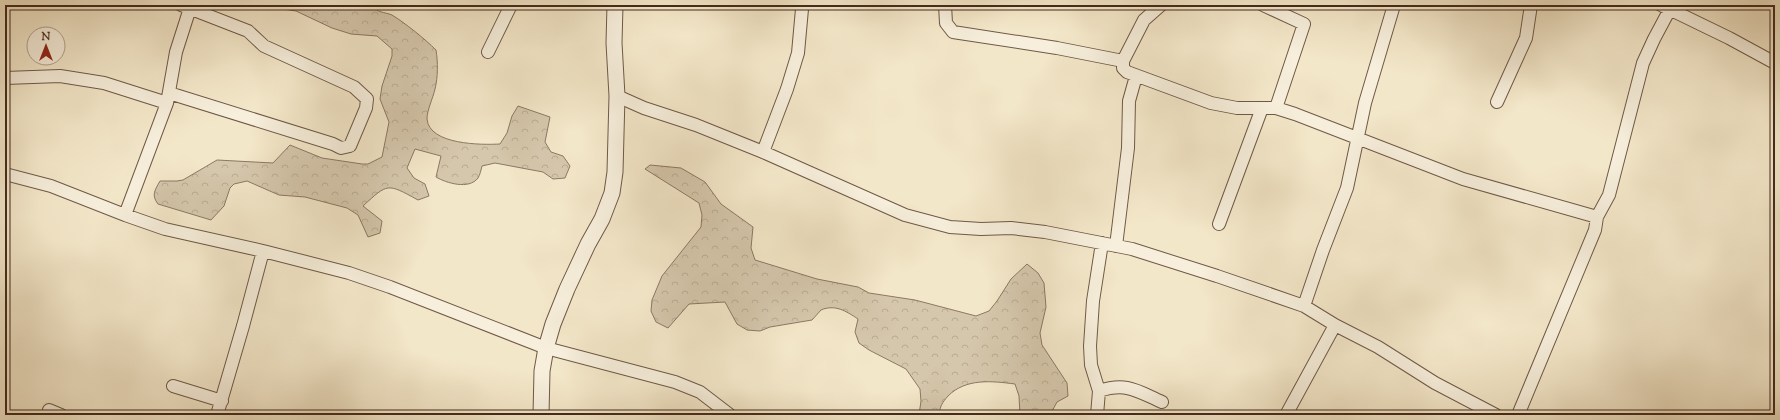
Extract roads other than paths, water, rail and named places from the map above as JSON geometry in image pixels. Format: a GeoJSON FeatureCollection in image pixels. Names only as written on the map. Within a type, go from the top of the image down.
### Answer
{"type":"FeatureCollection","features":[{"type":"Feature","properties":{"kind":"street"},"geometry":{"type":"LineString","coordinates":[[488,52],[511,5]]}},
{"type":"Feature","properties":{"kind":"street"},"geometry":{"type":"LineString","coordinates":[[945,5],[946,23],[953,32],[1057,48],[1123,61]]}},
{"type":"Feature","properties":{"kind":"street"},"geometry":{"type":"LineString","coordinates":[[1161,5],[1144,20],[1123,61],[1123,68],[1127,72],[1211,103],[1237,108],[1276,108],[1463,179],[1597,217]]}},
{"type":"Feature","properties":{"kind":"street"},"geometry":{"type":"LineString","coordinates":[[1263,5],[1304,24],[1276,108]]}},
{"type":"Feature","properties":{"kind":"street"},"geometry":{"type":"LineString","coordinates":[[1304,306],[1323,250],[1347,188],[1367,96],[1394,5]]}},
{"type":"Feature","properties":{"kind":"street"},"geometry":{"type":"LineString","coordinates":[[1497,102],[1526,38],[1531,5]]}},
{"type":"Feature","properties":{"kind":"street"},"geometry":{"type":"LineString","coordinates":[[5,78],[60,76],[104,83],[168,98],[333,144],[341,148],[350,146],[366,108],[367,99],[354,87],[264,46],[248,31],[187,6],[176,52],[168,98],[125,215]]}},
{"type":"Feature","properties":{"kind":"street"},"geometry":{"type":"LineString","coordinates":[[541,415],[542,371],[546,348],[553,324],[567,289],[588,244],[602,219],[612,193],[615,172],[617,96],[613,6]]}},
{"type":"Feature","properties":{"kind":"street"},"geometry":{"type":"LineString","coordinates":[[1518,415],[1595,230],[1597,217],[1609,195],[1643,63],[1666,7],[1729,38],[1775,63]]}},
{"type":"Feature","properties":{"kind":"street"},"geometry":{"type":"LineString","coordinates":[[764,152],[787,89],[798,53],[802,9]]}},
{"type":"Feature","properties":{"kind":"street"},"geometry":{"type":"LineString","coordinates":[[1116,246],[1128,148],[1129,101],[1136,76]]}},
{"type":"Feature","properties":{"kind":"street"},"geometry":{"type":"LineString","coordinates":[[617,96],[644,108],[696,125],[764,152],[905,215],[950,227],[981,229],[1011,228],[1045,232],[1132,249],[1304,306],[1335,325],[1378,347],[1435,383],[1496,415]]}},
{"type":"Feature","properties":{"kind":"street"},"geometry":{"type":"LineString","coordinates":[[1219,224],[1262,108]]}},
{"type":"Feature","properties":{"kind":"street"},"geometry":{"type":"LineString","coordinates":[[5,174],[51,186],[164,229],[263,251],[356,275],[546,348],[675,382],[700,392],[730,415]]}},
{"type":"Feature","properties":{"kind":"street"},"geometry":{"type":"LineString","coordinates":[[1097,415],[1099,391],[1091,365],[1090,346],[1094,301],[1102,243]]}},
{"type":"Feature","properties":{"kind":"street"},"geometry":{"type":"LineString","coordinates":[[217,415],[263,251]]}},
{"type":"Feature","properties":{"kind":"street"},"geometry":{"type":"LineString","coordinates":[[1286,415],[1335,325]]}},
{"type":"Feature","properties":{"kind":"street"},"geometry":{"type":"LineString","coordinates":[[173,386],[222,401]]}},
{"type":"Feature","properties":{"kind":"street"},"geometry":{"type":"LineString","coordinates":[[1099,391],[1121,386],[1162,402]]}},
{"type":"Feature","properties":{"kind":"street"},"geometry":{"type":"LineString","coordinates":[[49,410],[61,415]]}}]}
